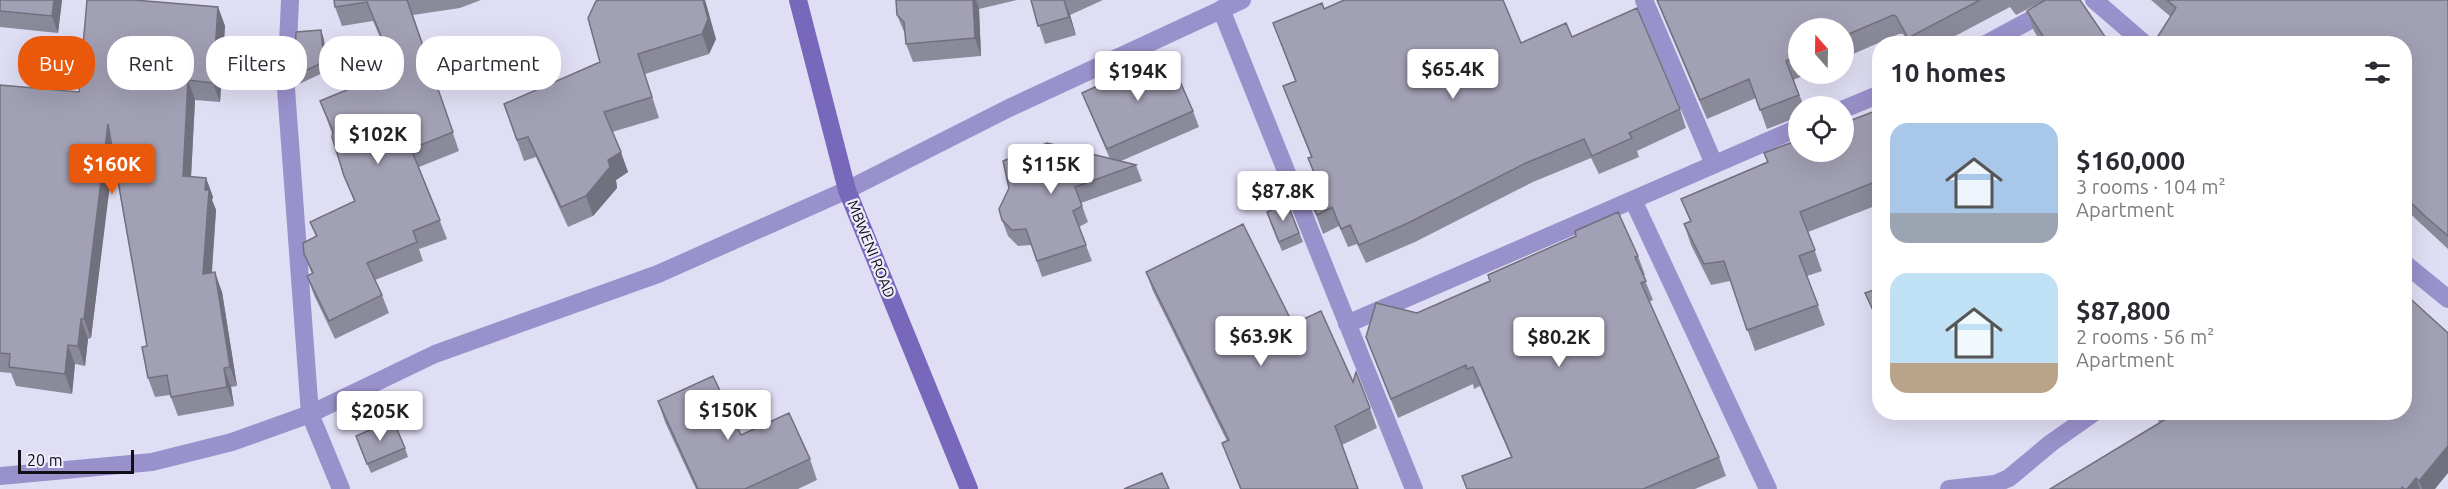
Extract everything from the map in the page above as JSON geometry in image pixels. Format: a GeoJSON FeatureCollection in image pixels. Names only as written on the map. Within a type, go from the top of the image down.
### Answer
{"type":"FeatureCollection","features":[{"type":"Feature","properties":{"kind":"street"},"geometry":{"type":"LineString","coordinates":[[290,0],[286,89],[310,414],[341,489]]}},
{"type":"Feature","properties":{"kind":"street","name":"MBWENI ROAD"},"geometry":{"type":"LineString","coordinates":[[798,0],[848,190],[969,489]]}},
{"type":"Feature","properties":{"kind":"street"},"geometry":{"type":"LineString","coordinates":[[0,476],[152,462],[232,442],[310,414],[435,354],[658,274],[848,190],[1010,108],[1242,0]]}},
{"type":"Feature","properties":{"kind":"street"},"geometry":{"type":"LineString","coordinates":[[1644,0],[1714,164]]}},
{"type":"Feature","properties":{"kind":"street"},"geometry":{"type":"LineString","coordinates":[[2001,36],[2067,0]]}},
{"type":"Feature","properties":{"kind":"street"},"geometry":{"type":"LineString","coordinates":[[2094,0],[2136,36]]}},
{"type":"Feature","properties":{"kind":"street"},"geometry":{"type":"LineString","coordinates":[[1221,9],[1414,489]]}},
{"type":"Feature","properties":{"kind":"street"},"geometry":{"type":"LineString","coordinates":[[1854,105],[1872,97]]}},
{"type":"Feature","properties":{"kind":"street"},"geometry":{"type":"LineString","coordinates":[[1347,324],[1788,132]]}},
{"type":"Feature","properties":{"kind":"street"},"geometry":{"type":"LineString","coordinates":[[1633,200],[1768,489]]}},
{"type":"Feature","properties":{"kind":"street"},"geometry":{"type":"LineString","coordinates":[[2412,270],[2448,299]]}},
{"type":"Feature","properties":{"kind":"street"},"geometry":{"type":"LineString","coordinates":[[1949,489],[1995,484],[2009,478],[2051,443],[2084,420]]}},
{"type":"Feature","properties":{"kind":"building"},"geometry":{"type":"Polygon","coordinates":[[[0,0],[54,0],[52,16],[0,11],[0,0]]]}},
{"type":"Feature","properties":{"kind":"building"},"geometry":{"type":"Polygon","coordinates":[[[87,0],[134,0],[218,7],[216,36],[206,36],[206,82],[194,81],[194,36],[107,36],[107,90],[187,90],[183,176],[206,178],[205,190],[209,190],[203,274],[215,272],[230,367],[224,368],[227,387],[171,397],[167,375],[148,378],[142,347],[147,346],[108,124],[84,319],[81,319],[78,346],[68,345],[65,374],[9,367],[10,354],[0,353],[0,85],[18,87],[18,90],[79,92],[79,90],[95,90],[95,36],[84,36],[87,0]]]}},
{"type":"Feature","properties":{"kind":"building"},"geometry":{"type":"Polygon","coordinates":[[[334,0],[407,0],[420,36],[416,36],[416,90],[438,90],[453,132],[411,149],[440,220],[413,231],[417,242],[367,263],[382,295],[329,321],[307,276],[313,273],[304,254],[303,243],[317,236],[310,222],[355,201],[344,176],[332,137],[333,131],[320,101],[347,90],[404,90],[404,36],[381,36],[367,2],[335,7],[334,0]]]}},
{"type":"Feature","properties":{"kind":"building"},"geometry":{"type":"Polygon","coordinates":[[[703,0],[708,19],[702,34],[638,54],[652,97],[604,112],[621,152],[608,160],[610,167],[586,196],[561,207],[528,137],[517,140],[504,104],[536,90],[561,90],[561,79],[600,62],[588,18],[596,1],[703,0]]]}},
{"type":"Feature","properties":{"kind":"building"},"geometry":{"type":"Polygon","coordinates":[[[896,0],[973,0],[975,38],[906,44],[904,22],[897,15],[896,0]]]}},
{"type":"Feature","properties":{"kind":"building"},"geometry":{"type":"Polygon","coordinates":[[[1031,0],[1064,0],[1069,17],[1038,26],[1031,0]]]}},
{"type":"Feature","properties":{"kind":"building"},"geometry":{"type":"Polygon","coordinates":[[[1344,0],[1503,0],[1521,43],[1566,23],[1572,37],[1637,8],[1680,109],[1629,133],[1632,138],[1592,156],[1584,139],[1526,163],[1408,223],[1359,245],[1350,225],[1341,229],[1332,207],[1317,215],[1304,183],[1316,177],[1308,158],[1312,157],[1283,86],[1296,81],[1273,23],[1322,3],[1324,9],[1344,0]]]}},
{"type":"Feature","properties":{"kind":"building"},"geometry":{"type":"Polygon","coordinates":[[[1657,0],[1980,0],[1912,36],[1907,36],[1896,16],[1893,15],[1854,32],[1854,18],[1788,18],[1788,60],[1786,61],[1788,84],[1795,84],[1799,95],[1788,96],[1788,99],[1760,110],[1749,79],[1700,100],[1657,0]]]}},
{"type":"Feature","properties":{"kind":"building"},"geometry":{"type":"Polygon","coordinates":[[[2045,0],[2080,0],[2105,36],[2043,36],[2027,11],[2045,0]]]}},
{"type":"Feature","properties":{"kind":"building"},"geometry":{"type":"Polygon","coordinates":[[[2167,0],[2448,0],[2448,236],[2412,204],[2412,36],[2158,36],[2176,8],[2167,0]]]}},
{"type":"Feature","properties":{"kind":"building"},"geometry":{"type":"Polygon","coordinates":[[[321,30],[319,64],[307,70],[307,36],[296,36],[296,32],[321,30]]]}},
{"type":"Feature","properties":{"kind":"building"},"geometry":{"type":"Polygon","coordinates":[[[1168,54],[1193,111],[1107,149],[1082,93],[1168,54]]]}},
{"type":"Feature","properties":{"kind":"building"},"geometry":{"type":"Polygon","coordinates":[[[1872,112],[1872,183],[1800,212],[1815,250],[1799,256],[1818,305],[1747,330],[1724,261],[1704,264],[1684,224],[1691,221],[1681,199],[1768,162],[1764,153],[1788,144],[1788,162],[1854,162],[1854,119],[1872,112]]]}},
{"type":"Feature","properties":{"kind":"building"},"geometry":{"type":"Polygon","coordinates":[[[1047,143],[1136,165],[1075,187],[1082,206],[1073,211],[1086,245],[1037,261],[1026,229],[1012,230],[1002,220],[999,209],[1009,188],[1003,161],[1047,143]]]}},
{"type":"Feature","properties":{"kind":"building"},"geometry":{"type":"Polygon","coordinates":[[[1287,202],[1299,233],[1279,242],[1267,212],[1287,202]]]}},
{"type":"Feature","properties":{"kind":"building"},"geometry":{"type":"Polygon","coordinates":[[[1618,212],[1638,256],[1635,257],[1646,281],[1641,283],[1719,457],[1643,489],[1467,489],[1462,476],[1512,457],[1473,367],[1467,369],[1466,365],[1391,399],[1366,337],[1376,303],[1417,313],[1490,281],[1488,275],[1576,236],[1575,231],[1618,212]]]}},
{"type":"Feature","properties":{"kind":"building"},"geometry":{"type":"Polygon","coordinates":[[[1243,224],[1293,324],[1321,311],[1353,382],[1356,372],[1370,408],[1335,426],[1358,489],[1241,489],[1222,443],[1229,440],[1146,272],[1243,224]]]}},
{"type":"Feature","properties":{"kind":"building"},"geometry":{"type":"Polygon","coordinates":[[[1872,291],[1872,308],[1865,293],[1872,291]]]}},
{"type":"Feature","properties":{"kind":"building"},"geometry":{"type":"Polygon","coordinates":[[[2412,300],[2448,333],[2448,446],[2419,481],[2416,478],[2407,489],[2402,487],[2401,489],[2050,489],[2164,420],[2412,420],[2412,300]]]}},
{"type":"Feature","properties":{"kind":"building"},"geometry":{"type":"Polygon","coordinates":[[[713,376],[741,435],[789,413],[810,459],[745,489],[698,489],[658,401],[713,376]]]}},
{"type":"Feature","properties":{"kind":"building"},"geometry":{"type":"Polygon","coordinates":[[[393,420],[405,448],[367,464],[356,436],[393,420]]]}},
{"type":"Feature","properties":{"kind":"building"},"geometry":{"type":"Polygon","coordinates":[[[1162,473],[1169,489],[1124,489],[1162,473]]]}}]}
